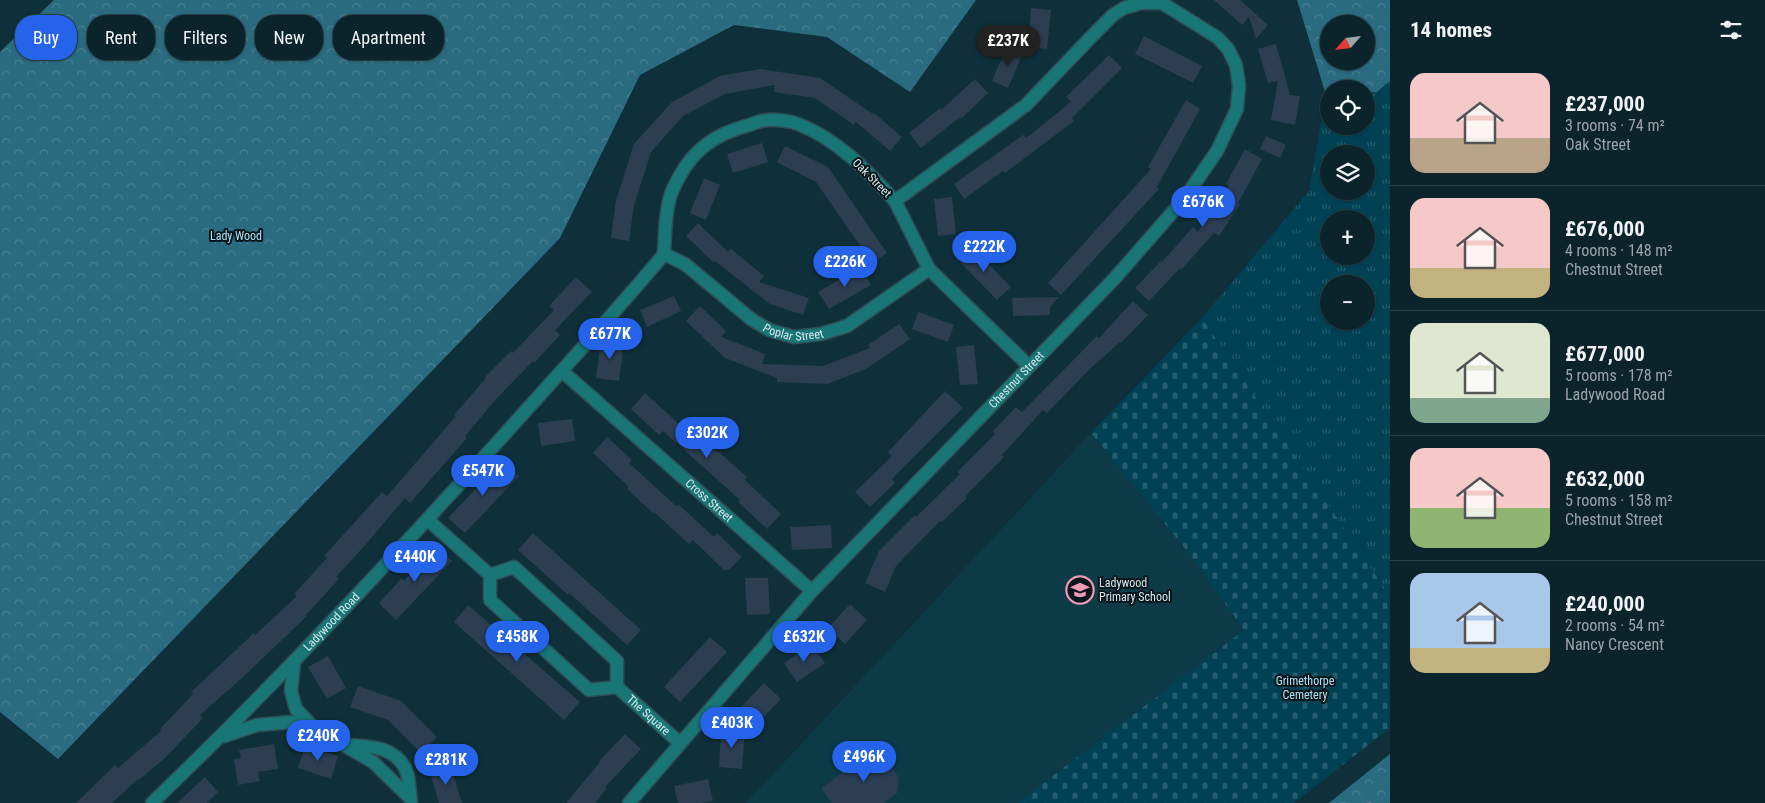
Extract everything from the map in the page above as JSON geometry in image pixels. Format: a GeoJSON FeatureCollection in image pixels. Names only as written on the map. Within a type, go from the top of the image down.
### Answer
{"type":"FeatureCollection","features":[{"type":"Feature","properties":{"kind":"street","name":"Oak Street"},"geometry":{"type":"LineString","coordinates":[[664,254],[671,193],[684,169],[699,149],[718,136],[741,127],[768,120],[797,123],[824,137],[872,175],[895,201],[1026,106],[1113,15],[1124,8],[1141,3],[1162,2]]}},
{"type":"Feature","properties":{"kind":"street","name":"Chestnut Street"},"geometry":{"type":"LineString","coordinates":[[630,803],[812,591],[1115,278],[1184,199],[1216,151],[1237,109],[1238,78],[1236,65],[1228,49],[1218,38],[1162,2]]}},
{"type":"Feature","properties":{"kind":"street"},"geometry":{"type":"LineString","coordinates":[[895,201],[929,269],[1029,366]]}},
{"type":"Feature","properties":{"kind":"street","name":"Poplar Street"},"geometry":{"type":"LineString","coordinates":[[664,254],[685,264],[751,319],[768,330],[794,337],[821,334],[847,326],[929,269]]}},
{"type":"Feature","properties":{"kind":"street","name":"Ladywood Road"},"geometry":{"type":"LineString","coordinates":[[152,803],[294,663],[428,520],[664,254]]}},
{"type":"Feature","properties":{"kind":"street","name":"Cross Street"},"geometry":{"type":"LineString","coordinates":[[562,371],[812,591]]}},
{"type":"Feature","properties":{"kind":"street"},"geometry":{"type":"LineString","coordinates":[[428,520],[490,575]]}},
{"type":"Feature","properties":{"kind":"street","name":"The Square"},"geometry":{"type":"LineString","coordinates":[[617,687],[617,661],[514,568],[490,575],[490,600],[589,690],[617,687],[680,743]]}},
{"type":"Feature","properties":{"kind":"street"},"geometry":{"type":"LineString","coordinates":[[294,663],[291,691],[296,709],[314,728]]}},
{"type":"Feature","properties":{"kind":"street"},"geometry":{"type":"LineString","coordinates":[[220,738],[257,725],[291,722],[314,728],[372,762],[411,801]]}},
{"type":"Feature","properties":{"kind":"street"},"geometry":{"type":"LineString","coordinates":[[343,745],[365,746],[390,752],[401,761],[408,774],[411,801]]}},
{"type":"Feature","properties":{"kind":"shaded area","name":"Ladywood Primary School"},"geometry":{"type":"Polygon","coordinates":[[[1091,433],[1187,551],[1244,630],[1017,803],[746,803],[1091,433]]]}},
{"type":"Feature","properties":{"kind":"green space","name":"Lady Wood"},"geometry":{"type":"Polygon","coordinates":[[[54,0],[976,0],[910,92],[827,37],[734,25],[640,75],[560,238],[58,759],[0,712],[0,52],[15,38],[15,60],[77,60],[77,15],[38,15],[54,0]]]}},
{"type":"Feature","properties":{"kind":"green space"},"geometry":{"type":"Polygon","coordinates":[[[1297,0],[1390,0],[1390,81],[1375,92],[1375,80],[1321,80],[1297,0]]]}},
{"type":"Feature","properties":{"kind":"green space"},"geometry":{"type":"Polygon","coordinates":[[[1390,81],[1390,596],[1202,318],[1309,191],[1320,129],[1320,135],[1375,135],[1375,92],[1390,81]]]}},
{"type":"Feature","properties":{"kind":"green space","name":"Grimethorpe Cemetery"},"geometry":{"type":"Polygon","coordinates":[[[1202,318],[1390,596],[1390,728],[1294,803],[1017,803],[1244,630],[1187,551],[1091,433],[1202,318]]]}},
{"type":"Feature","properties":{"kind":"green space"},"geometry":{"type":"Polygon","coordinates":[[[1390,754],[1390,803],[1329,803],[1390,754]]]}},
{"type":"Feature","properties":{"kind":"building"},"geometry":{"type":"Polygon","coordinates":[[[1214,0],[1240,0],[1268,25],[1256,39],[1249,17],[1242,25],[1214,0]]]}},
{"type":"Feature","properties":{"kind":"building"},"geometry":{"type":"Polygon","coordinates":[[[1031,8],[1051,10],[1047,49],[1028,47],[1031,8]]]}},
{"type":"Feature","properties":{"kind":"building"},"geometry":{"type":"Polygon","coordinates":[[[1144,36],[1202,66],[1193,83],[1135,54],[1144,36]]]}},
{"type":"Feature","properties":{"kind":"building"},"geometry":{"type":"Polygon","coordinates":[[[1276,44],[1290,95],[1300,96],[1295,125],[1271,120],[1278,81],[1268,83],[1258,49],[1276,44]]]}},
{"type":"Feature","properties":{"kind":"building"},"geometry":{"type":"Polygon","coordinates":[[[1007,46],[1023,53],[1008,88],[992,81],[1007,46]]]}},
{"type":"Feature","properties":{"kind":"building"},"geometry":{"type":"Polygon","coordinates":[[[1109,55],[1122,68],[1072,118],[1074,121],[1005,173],[1003,171],[964,199],[954,184],[1023,135],[1026,138],[1071,102],[1066,97],[1109,55]]]}},
{"type":"Feature","properties":{"kind":"building"},"geometry":{"type":"Polygon","coordinates":[[[760,69],[820,78],[874,113],[902,137],[890,151],[856,122],[854,125],[815,98],[774,92],[775,85],[725,94],[683,116],[651,152],[634,205],[629,241],[611,238],[616,200],[634,144],[672,102],[720,76],[760,69]]]}},
{"type":"Feature","properties":{"kind":"building"},"geometry":{"type":"Polygon","coordinates":[[[975,79],[988,93],[961,119],[960,117],[921,148],[909,133],[940,108],[941,110],[975,79]]]}},
{"type":"Feature","properties":{"kind":"building"},"geometry":{"type":"Polygon","coordinates":[[[1186,100],[1200,109],[1157,187],[1159,189],[1061,295],[1048,283],[1151,169],[1148,167],[1186,100]]]}},
{"type":"Feature","properties":{"kind":"building"},"geometry":{"type":"Polygon","coordinates":[[[1266,136],[1286,145],[1280,158],[1260,149],[1266,136]]]}},
{"type":"Feature","properties":{"kind":"building"},"geometry":{"type":"Polygon","coordinates":[[[762,143],[768,162],[733,173],[727,154],[762,143]]]}},
{"type":"Feature","properties":{"kind":"building"},"geometry":{"type":"Polygon","coordinates":[[[785,146],[828,167],[887,253],[872,263],[816,182],[777,162],[785,146]]]}},
{"type":"Feature","properties":{"kind":"building"},"geometry":{"type":"Polygon","coordinates":[[[1245,149],[1262,159],[1238,203],[1240,204],[1219,236],[1214,233],[1181,270],[1180,268],[1149,301],[1135,288],[1162,262],[1193,227],[1198,232],[1229,186],[1226,184],[1245,149]]]}},
{"type":"Feature","properties":{"kind":"building"},"geometry":{"type":"Polygon","coordinates":[[[704,178],[720,185],[706,220],[690,213],[704,178]]]}},
{"type":"Feature","properties":{"kind":"building"},"geometry":{"type":"Polygon","coordinates":[[[952,197],[956,234],[938,236],[934,199],[952,197]]]}},
{"type":"Feature","properties":{"kind":"building"},"geometry":{"type":"Polygon","coordinates":[[[698,223],[728,252],[731,249],[764,276],[759,282],[809,298],[803,315],[770,304],[715,261],[713,262],[686,236],[698,223]]]}},
{"type":"Feature","properties":{"kind":"building"},"geometry":{"type":"Polygon","coordinates":[[[970,245],[1011,287],[997,300],[957,259],[970,245]]]}},
{"type":"Feature","properties":{"kind":"building"},"geometry":{"type":"Polygon","coordinates":[[[861,267],[871,285],[829,309],[818,292],[861,267]]]}},
{"type":"Feature","properties":{"kind":"building"},"geometry":{"type":"Polygon","coordinates":[[[576,277],[592,292],[555,330],[560,335],[497,398],[465,436],[467,438],[410,503],[405,498],[336,577],[339,579],[307,616],[200,715],[203,718],[166,757],[112,803],[76,803],[115,765],[118,768],[161,731],[160,729],[193,694],[191,692],[297,596],[294,594],[327,558],[324,556],[382,492],[387,496],[456,416],[454,415],[485,377],[511,351],[513,353],[554,310],[549,306],[576,277]]]}},
{"type":"Feature","properties":{"kind":"building"},"geometry":{"type":"Polygon","coordinates":[[[674,296],[681,311],[647,327],[640,310],[674,296]]]}},
{"type":"Feature","properties":{"kind":"building"},"geometry":{"type":"Polygon","coordinates":[[[1059,297],[1050,307],[1050,315],[1013,316],[1012,298],[1059,297]]]}},
{"type":"Feature","properties":{"kind":"building"},"geometry":{"type":"Polygon","coordinates":[[[1133,301],[1148,315],[1121,343],[1091,368],[1047,413],[1043,410],[1002,455],[1004,457],[965,496],[967,498],[942,522],[940,521],[896,566],[885,592],[865,583],[879,551],[960,474],[957,472],[995,434],[993,431],[1016,407],[1022,412],[1097,336],[1099,338],[1133,301]]]}},
{"type":"Feature","properties":{"kind":"building"},"geometry":{"type":"Polygon","coordinates":[[[700,306],[726,331],[721,337],[765,354],[762,364],[823,366],[870,348],[868,345],[899,324],[910,339],[866,369],[827,384],[777,382],[777,378],[725,358],[686,321],[700,306]]]}},
{"type":"Feature","properties":{"kind":"building"},"geometry":{"type":"Polygon","coordinates":[[[918,312],[954,325],[948,342],[912,329],[918,312]]]}},
{"type":"Feature","properties":{"kind":"building"},"geometry":{"type":"Polygon","coordinates":[[[601,340],[624,342],[619,381],[596,378],[601,340]]]}},
{"type":"Feature","properties":{"kind":"building"},"geometry":{"type":"Polygon","coordinates":[[[974,345],[978,384],[960,385],[956,347],[974,345]]]}},
{"type":"Feature","properties":{"kind":"building"},"geometry":{"type":"Polygon","coordinates":[[[945,391],[963,408],[892,479],[895,483],[870,507],[855,492],[892,456],[888,452],[945,391]]]}},
{"type":"Feature","properties":{"kind":"building"},"geometry":{"type":"Polygon","coordinates":[[[645,393],[679,424],[682,420],[719,452],[747,477],[745,480],[781,514],[767,529],[738,502],[740,500],[663,431],[659,435],[631,409],[645,393]]]}},
{"type":"Feature","properties":{"kind":"building"},"geometry":{"type":"Polygon","coordinates":[[[572,419],[575,441],[541,446],[538,423],[572,419]]]}},
{"type":"Feature","properties":{"kind":"building"},"geometry":{"type":"Polygon","coordinates":[[[607,437],[632,460],[629,463],[676,506],[678,504],[714,537],[717,533],[742,557],[729,570],[724,570],[693,540],[689,544],[653,513],[593,453],[607,437]]]}},
{"type":"Feature","properties":{"kind":"building"},"geometry":{"type":"Polygon","coordinates":[[[502,461],[519,476],[465,533],[448,518],[502,461]]]}},
{"type":"Feature","properties":{"kind":"building"},"geometry":{"type":"Polygon","coordinates":[[[831,525],[832,548],[792,550],[790,527],[831,525]]]}},
{"type":"Feature","properties":{"kind":"building"},"geometry":{"type":"Polygon","coordinates":[[[533,533],[641,630],[627,645],[518,550],[533,533]]]}},
{"type":"Feature","properties":{"kind":"building"},"geometry":{"type":"Polygon","coordinates":[[[436,546],[452,561],[396,620],[379,603],[402,578],[404,581],[436,546]]]}},
{"type":"Feature","properties":{"kind":"building"},"geometry":{"type":"Polygon","coordinates":[[[745,578],[768,578],[770,614],[747,615],[745,578]]]}},
{"type":"Feature","properties":{"kind":"building"},"geometry":{"type":"Polygon","coordinates":[[[850,604],[867,620],[845,644],[828,628],[850,604]]]}},
{"type":"Feature","properties":{"kind":"building"},"geometry":{"type":"Polygon","coordinates":[[[468,605],[580,702],[564,720],[454,622],[468,605]]]}},
{"type":"Feature","properties":{"kind":"building"},"geometry":{"type":"Polygon","coordinates":[[[710,637],[727,652],[680,702],[664,687],[710,637]]]}},
{"type":"Feature","properties":{"kind":"building"},"geometry":{"type":"Polygon","coordinates":[[[812,644],[825,663],[797,682],[784,663],[812,644]]]}},
{"type":"Feature","properties":{"kind":"building"},"geometry":{"type":"Polygon","coordinates":[[[328,656],[346,688],[327,699],[308,667],[328,656]]]}},
{"type":"Feature","properties":{"kind":"building"},"geometry":{"type":"Polygon","coordinates":[[[764,683],[781,699],[757,724],[740,708],[764,683]]]}},
{"type":"Feature","properties":{"kind":"building"},"geometry":{"type":"Polygon","coordinates":[[[358,686],[401,701],[437,737],[421,753],[388,720],[350,707],[358,686]]]}},
{"type":"Feature","properties":{"kind":"building"},"geometry":{"type":"Polygon","coordinates":[[[721,730],[745,732],[742,769],[719,767],[721,730]]]}},
{"type":"Feature","properties":{"kind":"building"},"geometry":{"type":"Polygon","coordinates":[[[625,734],[641,749],[605,787],[607,788],[595,803],[566,803],[599,761],[625,734]]]}},
{"type":"Feature","properties":{"kind":"building"},"geometry":{"type":"Polygon","coordinates":[[[274,744],[278,769],[258,772],[260,781],[238,785],[234,759],[241,758],[239,750],[274,744]]]}},
{"type":"Feature","properties":{"kind":"building"},"geometry":{"type":"Polygon","coordinates":[[[305,746],[338,756],[331,779],[298,768],[305,746]]]}},
{"type":"Feature","properties":{"kind":"building"},"geometry":{"type":"Polygon","coordinates":[[[871,752],[879,762],[885,758],[899,778],[897,793],[884,803],[832,803],[821,788],[871,752]]]}},
{"type":"Feature","properties":{"kind":"building"},"geometry":{"type":"Polygon","coordinates":[[[451,767],[462,803],[439,803],[430,773],[451,767]]]}},
{"type":"Feature","properties":{"kind":"building"},"geometry":{"type":"Polygon","coordinates":[[[205,777],[218,792],[207,803],[177,803],[205,777]]]}},
{"type":"Feature","properties":{"kind":"building"},"geometry":{"type":"Polygon","coordinates":[[[708,779],[713,801],[678,803],[674,786],[708,779]]]}},
{"type":"Feature","properties":{"kind":"place","name":"Ladywood Primary School"},"geometry":{"type":"Point","coordinates":[1080,590]}}]}
